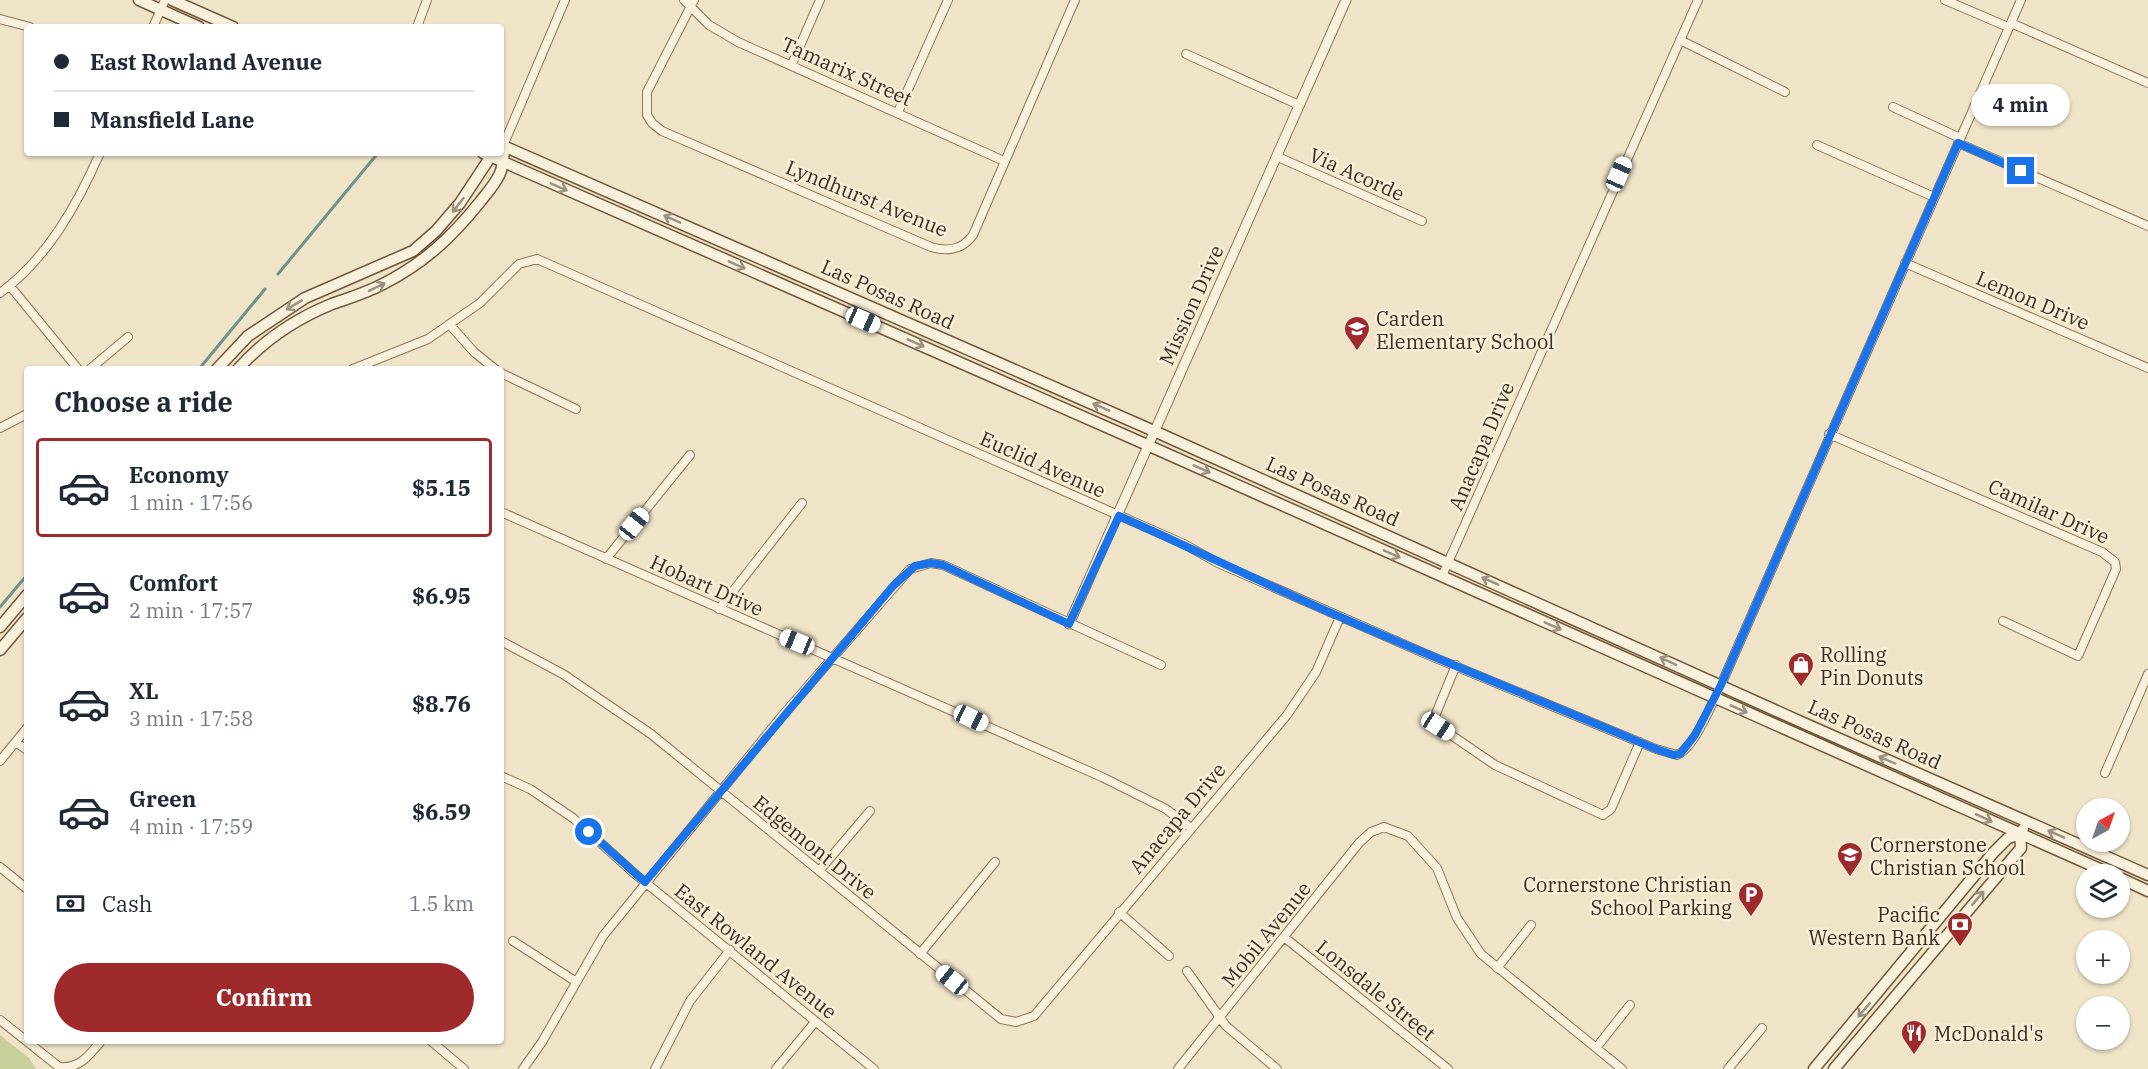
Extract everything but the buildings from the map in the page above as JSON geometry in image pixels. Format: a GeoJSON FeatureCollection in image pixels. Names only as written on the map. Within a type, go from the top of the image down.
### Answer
{"type":"FeatureCollection","features":[{"type":"Feature","properties":{"kind":"main road"},"geometry":{"type":"LineString","coordinates":[[139,0],[162,5],[194,24]]}},
{"type":"Feature","properties":{"kind":"main road"},"geometry":{"type":"LineString","coordinates":[[172,0],[226,24]]}},
{"type":"Feature","properties":{"kind":"main road","name":"Las Posas Road"},"geometry":{"type":"LineString","coordinates":[[504,147],[1154,430],[2148,874]]}},
{"type":"Feature","properties":{"kind":"main road"},"geometry":{"type":"LineString","coordinates":[[220,366],[248,336],[290,307],[412,251],[436,231],[460,203],[487,156]]}},
{"type":"Feature","properties":{"kind":"main road","name":"Las Posas Road"},"geometry":{"type":"LineString","coordinates":[[491,156],[505,164],[1148,445],[2088,864]]}},
{"type":"Feature","properties":{"kind":"main road"},"geometry":{"type":"LineString","coordinates":[[241,366],[280,330],[332,304],[381,285],[442,247],[493,186],[505,164],[504,156]]}},
{"type":"Feature","properties":{"kind":"main road"},"geometry":{"type":"LineString","coordinates":[[0,627],[24,599]]}},
{"type":"Feature","properties":{"kind":"main road"},"geometry":{"type":"LineString","coordinates":[[0,650],[24,622]]}},
{"type":"Feature","properties":{"kind":"main road"},"geometry":{"type":"LineString","coordinates":[[1834,1069],[2021,848],[2020,834],[2028,820]]}},
{"type":"Feature","properties":{"kind":"main road"},"geometry":{"type":"LineString","coordinates":[[1814,1069],[1993,853],[2008,838],[2020,834]]}},
{"type":"Feature","properties":{"kind":"main road"},"geometry":{"type":"LineString","coordinates":[[2130,883],[2148,891]]}},
{"type":"Feature","properties":{"kind":"street"},"geometry":{"type":"LineString","coordinates":[[418,24],[427,0]]}},
{"type":"Feature","properties":{"kind":"street"},"geometry":{"type":"LineString","coordinates":[[504,141],[565,0]]}},
{"type":"Feature","properties":{"kind":"street","name":"Tamarix Street"},"geometry":{"type":"LineString","coordinates":[[684,0],[692,4],[709,25],[731,38],[1004,160]]}},
{"type":"Feature","properties":{"kind":"street"},"geometry":{"type":"LineString","coordinates":[[792,64],[820,0]]}},
{"type":"Feature","properties":{"kind":"street"},"geometry":{"type":"LineString","coordinates":[[898,112],[948,0]]}},
{"type":"Feature","properties":{"kind":"street","name":"Lyndhurst Avenue"},"geometry":{"type":"LineString","coordinates":[[692,4],[645,102],[647,115],[662,131],[931,247],[945,250],[960,247],[973,235],[1075,0]]}},
{"type":"Feature","properties":{"kind":"street","name":"Anacapa Drive"},"geometry":{"type":"LineString","coordinates":[[1443,576],[1698,0]]}},
{"type":"Feature","properties":{"kind":"street"},"geometry":{"type":"LineString","coordinates":[[1945,0],[2148,83]]}},
{"type":"Feature","properties":{"kind":"street"},"geometry":{"type":"LineString","coordinates":[[1714,698],[2021,0]]}},
{"type":"Feature","properties":{"kind":"street","name":"Mission Drive"},"geometry":{"type":"LineString","coordinates":[[1069,624],[1278,157],[1343,1]]}},
{"type":"Feature","properties":{"kind":"street"},"geometry":{"type":"LineString","coordinates":[[154,24],[162,5]]}},
{"type":"Feature","properties":{"kind":"street"},"geometry":{"type":"LineString","coordinates":[[0,19],[24,25]]}},
{"type":"Feature","properties":{"kind":"street"},"geometry":{"type":"LineString","coordinates":[[1680,40],[1785,92]]}},
{"type":"Feature","properties":{"kind":"street"},"geometry":{"type":"LineString","coordinates":[[1186,54],[1299,105]]}},
{"type":"Feature","properties":{"kind":"street"},"geometry":{"type":"LineString","coordinates":[[1893,107],[1959,140],[2148,226]]}},
{"type":"Feature","properties":{"kind":"street"},"geometry":{"type":"LineString","coordinates":[[1817,145],[1934,197]]}},
{"type":"Feature","properties":{"kind":"street"},"geometry":{"type":"LineString","coordinates":[[0,293],[54,237],[77,200],[99,156]]}},
{"type":"Feature","properties":{"kind":"street","name":"Via Acorde"},"geometry":{"type":"LineString","coordinates":[[1278,157],[1422,221]]}},
{"type":"Feature","properties":{"kind":"street","name":"Euclid Avenue"},"geometry":{"type":"LineString","coordinates":[[450,325],[480,303],[519,264],[531,259],[557,267],[1119,516],[1340,617],[1674,755],[1680,754],[1695,735],[1714,698]]}},
{"type":"Feature","properties":{"kind":"street","name":"Lemon Drive"},"geometry":{"type":"LineString","coordinates":[[1905,263],[2148,368]]}},
{"type":"Feature","properties":{"kind":"street"},"geometry":{"type":"LineString","coordinates":[[9,286],[76,366]]}},
{"type":"Feature","properties":{"kind":"street"},"geometry":{"type":"LineString","coordinates":[[361,366],[408,349],[450,325],[474,352],[491,366]]}},
{"type":"Feature","properties":{"kind":"street"},"geometry":{"type":"LineString","coordinates":[[94,366],[128,337]]}},
{"type":"Feature","properties":{"kind":"street"},"geometry":{"type":"LineString","coordinates":[[504,374],[576,408]]}},
{"type":"Feature","properties":{"kind":"street"},"geometry":{"type":"LineString","coordinates":[[0,428],[24,416]]}},
{"type":"Feature","properties":{"kind":"street","name":"Camilar Drive"},"geometry":{"type":"LineString","coordinates":[[1829,434],[2102,552],[2115,562],[2116,569],[2079,656],[2002,621]]}},
{"type":"Feature","properties":{"kind":"street"},"geometry":{"type":"LineString","coordinates":[[606,559],[690,455]]}},
{"type":"Feature","properties":{"kind":"street"},"geometry":{"type":"LineString","coordinates":[[719,609],[802,503]]}},
{"type":"Feature","properties":{"kind":"street","name":"Hobart Drive"},"geometry":{"type":"LineString","coordinates":[[504,513],[1145,797],[1191,828]]}},
{"type":"Feature","properties":{"kind":"street"},"geometry":{"type":"LineString","coordinates":[[523,1069],[548,1033],[575,981],[603,936],[832,657],[910,569],[920,565],[943,565],[1161,665]]}},
{"type":"Feature","properties":{"kind":"street","name":"Anacapa Drive"},"geometry":{"type":"LineString","coordinates":[[1016,1022],[1034,1016],[1303,695],[1317,672],[1340,617]]}},
{"type":"Feature","properties":{"kind":"street","name":"Edgemont Drive"},"geometry":{"type":"LineString","coordinates":[[504,642],[528,653],[601,698],[720,791],[1001,1019],[1016,1022]]}},
{"type":"Feature","properties":{"kind":"street"},"geometry":{"type":"LineString","coordinates":[[1456,665],[1435,716],[1438,726],[1495,765],[1603,815],[1611,809],[1640,742]]}},
{"type":"Feature","properties":{"kind":"street"},"geometry":{"type":"LineString","coordinates":[[2105,773],[2148,675]]}},
{"type":"Feature","properties":{"kind":"street"},"geometry":{"type":"LineString","coordinates":[[0,761],[24,732]]}},
{"type":"Feature","properties":{"kind":"street"},"geometry":{"type":"LineString","coordinates":[[16,742],[24,748]]}},
{"type":"Feature","properties":{"kind":"street","name":"East Rowland Avenue"},"geometry":{"type":"LineString","coordinates":[[504,778],[552,802],[645,882],[874,1069]]}},
{"type":"Feature","properties":{"kind":"street"},"geometry":{"type":"LineString","coordinates":[[819,871],[870,811]]}},
{"type":"Feature","properties":{"kind":"street","name":"Mobil Avenue"},"geometry":{"type":"LineString","coordinates":[[1178,1069],[1359,843],[1371,832],[1384,827],[1408,836],[1428,856],[1443,880],[1465,935],[1480,954],[1497,968]]}},
{"type":"Feature","properties":{"kind":"street"},"geometry":{"type":"LineString","coordinates":[[920,954],[995,862]]}},
{"type":"Feature","properties":{"kind":"street"},"geometry":{"type":"LineString","coordinates":[[0,867],[24,887]]}},
{"type":"Feature","properties":{"kind":"street"},"geometry":{"type":"LineString","coordinates":[[1119,912],[1169,956]]}},
{"type":"Feature","properties":{"kind":"street"},"geometry":{"type":"LineString","coordinates":[[1531,925],[1497,968],[1622,1069]]}},
{"type":"Feature","properties":{"kind":"street","name":"Lonsdale Street"},"geometry":{"type":"LineString","coordinates":[[1284,937],[1448,1069]]}},
{"type":"Feature","properties":{"kind":"street"},"geometry":{"type":"LineString","coordinates":[[513,941],[575,981]]}},
{"type":"Feature","properties":{"kind":"street"},"geometry":{"type":"LineString","coordinates":[[655,1069],[690,1001],[730,950]]}},
{"type":"Feature","properties":{"kind":"street"},"geometry":{"type":"LineString","coordinates":[[1187,971],[1219,1018],[1277,1069]]}},
{"type":"Feature","properties":{"kind":"street"},"geometry":{"type":"LineString","coordinates":[[1596,1048],[1630,1005]]}},
{"type":"Feature","properties":{"kind":"street"},"geometry":{"type":"LineString","coordinates":[[0,1020],[24,1039]]}},
{"type":"Feature","properties":{"kind":"street"},"geometry":{"type":"LineString","coordinates":[[776,1069],[815,1022]]}},
{"type":"Feature","properties":{"kind":"street"},"geometry":{"type":"LineString","coordinates":[[1728,1069],[1762,1028]]}},
{"type":"Feature","properties":{"kind":"street"},"geometry":{"type":"LineString","coordinates":[[30,1044],[59,1067],[69,1069],[78,1065],[98,1044]]}},
{"type":"Feature","properties":{"kind":"street"},"geometry":{"type":"LineString","coordinates":[[434,1044],[464,1069]]}},
{"type":"Feature","properties":{"kind":"green space"},"geometry":{"type":"Polygon","coordinates":[[[0,1035],[29,1058],[36,1069],[0,1069],[0,1035]]]}},
{"type":"Feature","properties":{"kind":"waterway"},"geometry":{"type":"LineString","coordinates":[[278,274],[376,156]]}},
{"type":"Feature","properties":{"kind":"waterway"},"geometry":{"type":"LineString","coordinates":[[201,366],[265,289]]}},
{"type":"Feature","properties":{"kind":"waterway"},"geometry":{"type":"LineString","coordinates":[[0,607],[24,579]]}},
{"type":"Feature","properties":{"kind":"place","name":"Carden Elementary School"},"geometry":{"type":"Point","coordinates":[1357,352]}},
{"type":"Feature","properties":{"kind":"place","name":"Rolling Pin Donuts"},"geometry":{"type":"Point","coordinates":[1801,688]}},
{"type":"Feature","properties":{"kind":"place","name":"Cornerstone Christian School"},"geometry":{"type":"Point","coordinates":[1850,878]}},
{"type":"Feature","properties":{"kind":"place","name":"Cornerstone Christian School Parking"},"geometry":{"type":"Point","coordinates":[1751,918]}},
{"type":"Feature","properties":{"kind":"place","name":"Pacific Western Bank"},"geometry":{"type":"Point","coordinates":[1960,948]}},
{"type":"Feature","properties":{"kind":"place","name":"McDonald's"},"geometry":{"type":"Point","coordinates":[1914,1056]}},
{"type":"Feature","properties":{"kind":"route"},"geometry":{"type":"LineString","coordinates":[[589,832],[645,882],[782,716],[910,569],[931,563],[943,565],[1069,624],[1119,516],[1184,544],[1218,563],[1432,657],[1656,749],[1674,755],[1680,754],[1695,735],[1721,685],[1958,143],[2021,171]]}}]}
